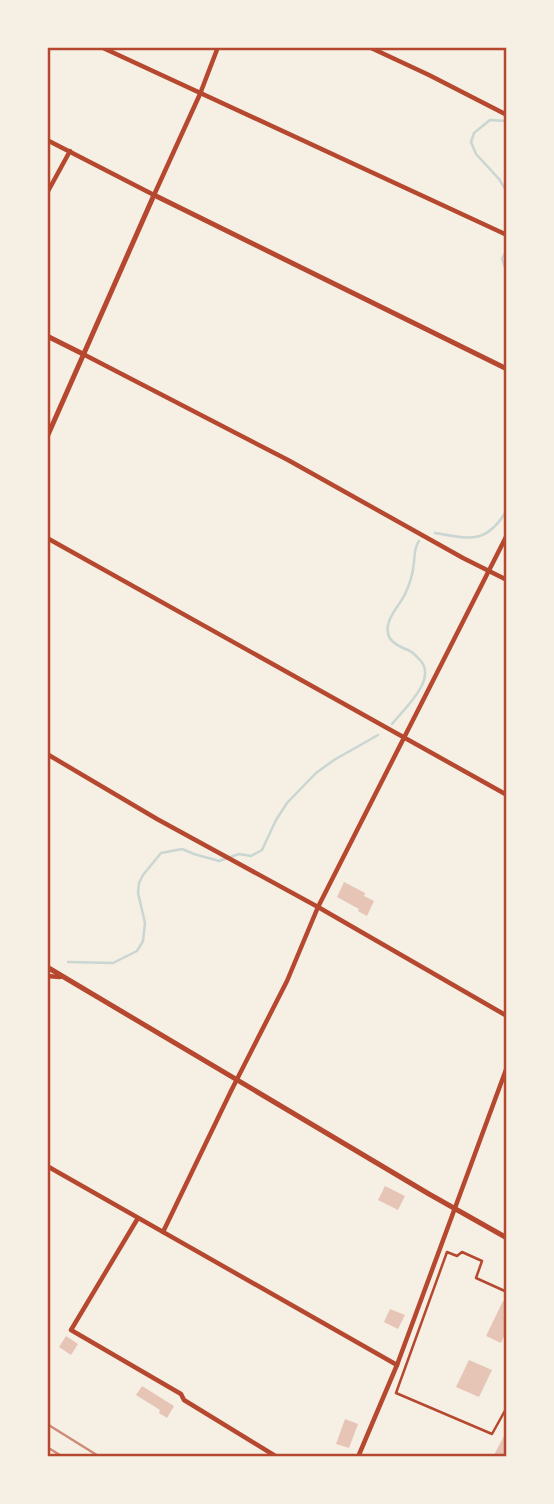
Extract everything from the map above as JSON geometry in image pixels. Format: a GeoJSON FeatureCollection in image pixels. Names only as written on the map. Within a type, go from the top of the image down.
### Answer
{"type":"FeatureCollection","features":[{"type":"Feature","properties":{"kind":"street"},"geometry":{"type":"LineString","coordinates":[[101,47],[507,235]]}},
{"type":"Feature","properties":{"kind":"street"},"geometry":{"type":"LineString","coordinates":[[47,437],[200,94],[218,47]]}},
{"type":"Feature","properties":{"kind":"street"},"geometry":{"type":"LineString","coordinates":[[369,47],[507,115]]}},
{"type":"Feature","properties":{"kind":"street"},"geometry":{"type":"LineString","coordinates":[[47,140],[507,369]]}},
{"type":"Feature","properties":{"kind":"street"},"geometry":{"type":"LineString","coordinates":[[47,193],[70,151]]}},
{"type":"Feature","properties":{"kind":"street"},"geometry":{"type":"LineString","coordinates":[[47,336],[288,460],[507,580]]}},
{"type":"Feature","properties":{"kind":"street"},"geometry":{"type":"LineString","coordinates":[[163,1232],[287,981],[318,907],[507,535]]}},
{"type":"Feature","properties":{"kind":"street"},"geometry":{"type":"LineString","coordinates":[[47,538],[507,795]]}},
{"type":"Feature","properties":{"kind":"street"},"geometry":{"type":"LineString","coordinates":[[47,754],[507,1016]]}},
{"type":"Feature","properties":{"kind":"street"},"geometry":{"type":"LineString","coordinates":[[47,967],[507,1238]]}},
{"type":"Feature","properties":{"kind":"street"},"geometry":{"type":"LineString","coordinates":[[47,976],[64,977]]}},
{"type":"Feature","properties":{"kind":"street"},"geometry":{"type":"LineString","coordinates":[[358,1457],[397,1366],[507,1067]]}},
{"type":"Feature","properties":{"kind":"street"},"geometry":{"type":"LineString","coordinates":[[47,1166],[397,1366]]}},
{"type":"Feature","properties":{"kind":"street"},"geometry":{"type":"LineString","coordinates":[[138,1218],[71,1330],[181,1394],[184,1400],[277,1457]]}},
{"type":"Feature","properties":{"kind":"street"},"geometry":{"type":"LineString","coordinates":[[507,1292],[476,1278],[482,1261],[463,1252],[457,1256],[447,1252],[396,1392],[492,1434],[507,1407]]}},
{"type":"Feature","properties":{"kind":"building"},"geometry":{"type":"Polygon","coordinates":[[[344,882],[374,901],[367,916],[337,897],[344,882]]]}},
{"type":"Feature","properties":{"kind":"building"},"geometry":{"type":"Polygon","coordinates":[[[385,1186],[405,1196],[398,1210],[378,1200],[385,1186]]]}},
{"type":"Feature","properties":{"kind":"building"},"geometry":{"type":"Polygon","coordinates":[[[503,1301],[507,1302],[507,1330],[501,1343],[486,1336],[503,1301]]]}},
{"type":"Feature","properties":{"kind":"building"},"geometry":{"type":"Polygon","coordinates":[[[390,1309],[405,1315],[398,1329],[384,1322],[390,1309]]]}},
{"type":"Feature","properties":{"kind":"building"},"geometry":{"type":"Polygon","coordinates":[[[66,1336],[78,1344],[71,1355],[59,1347],[66,1336]]]}},
{"type":"Feature","properties":{"kind":"building"},"geometry":{"type":"Polygon","coordinates":[[[469,1360],[492,1370],[479,1397],[456,1387],[469,1360]]]}},
{"type":"Feature","properties":{"kind":"building"},"geometry":{"type":"Polygon","coordinates":[[[142,1386],[174,1406],[167,1418],[159,1413],[160,1410],[136,1395],[142,1386]]]}},
{"type":"Feature","properties":{"kind":"building"},"geometry":{"type":"Polygon","coordinates":[[[345,1419],[358,1424],[349,1448],[336,1444],[345,1419]]]}},
{"type":"Feature","properties":{"kind":"building"},"geometry":{"type":"Polygon","coordinates":[[[507,1430],[507,1457],[493,1457],[507,1430]]]}},
{"type":"Feature","properties":{"kind":"waterway"},"geometry":{"type":"LineString","coordinates":[[507,121],[490,120],[474,133],[471,142],[476,154],[507,192]]}},
{"type":"Feature","properties":{"kind":"waterway"},"geometry":{"type":"LineString","coordinates":[[507,249],[502,259],[507,273]]}},
{"type":"Feature","properties":{"kind":"waterway"},"geometry":{"type":"LineString","coordinates":[[435,533],[476,537],[492,529],[507,510]]}},
{"type":"Feature","properties":{"kind":"waterway"},"geometry":{"type":"LineString","coordinates":[[392,724],[417,694],[425,676],[420,660],[393,642],[388,628],[408,586],[419,541]]}},
{"type":"Feature","properties":{"kind":"waterway"},"geometry":{"type":"LineString","coordinates":[[68,962],[113,963],[137,951],[143,941],[145,923],[138,893],[139,883],[161,853],[182,849],[219,861],[239,854],[251,856],[262,850],[287,803],[316,773],[378,735]]}},
{"type":"Feature","properties":{"kind":"railway"},"geometry":{"type":"LineString","coordinates":[[47,1424],[100,1457]]}},
{"type":"Feature","properties":{"kind":"railway"},"geometry":{"type":"LineString","coordinates":[[47,1447],[63,1457]]}}]}
